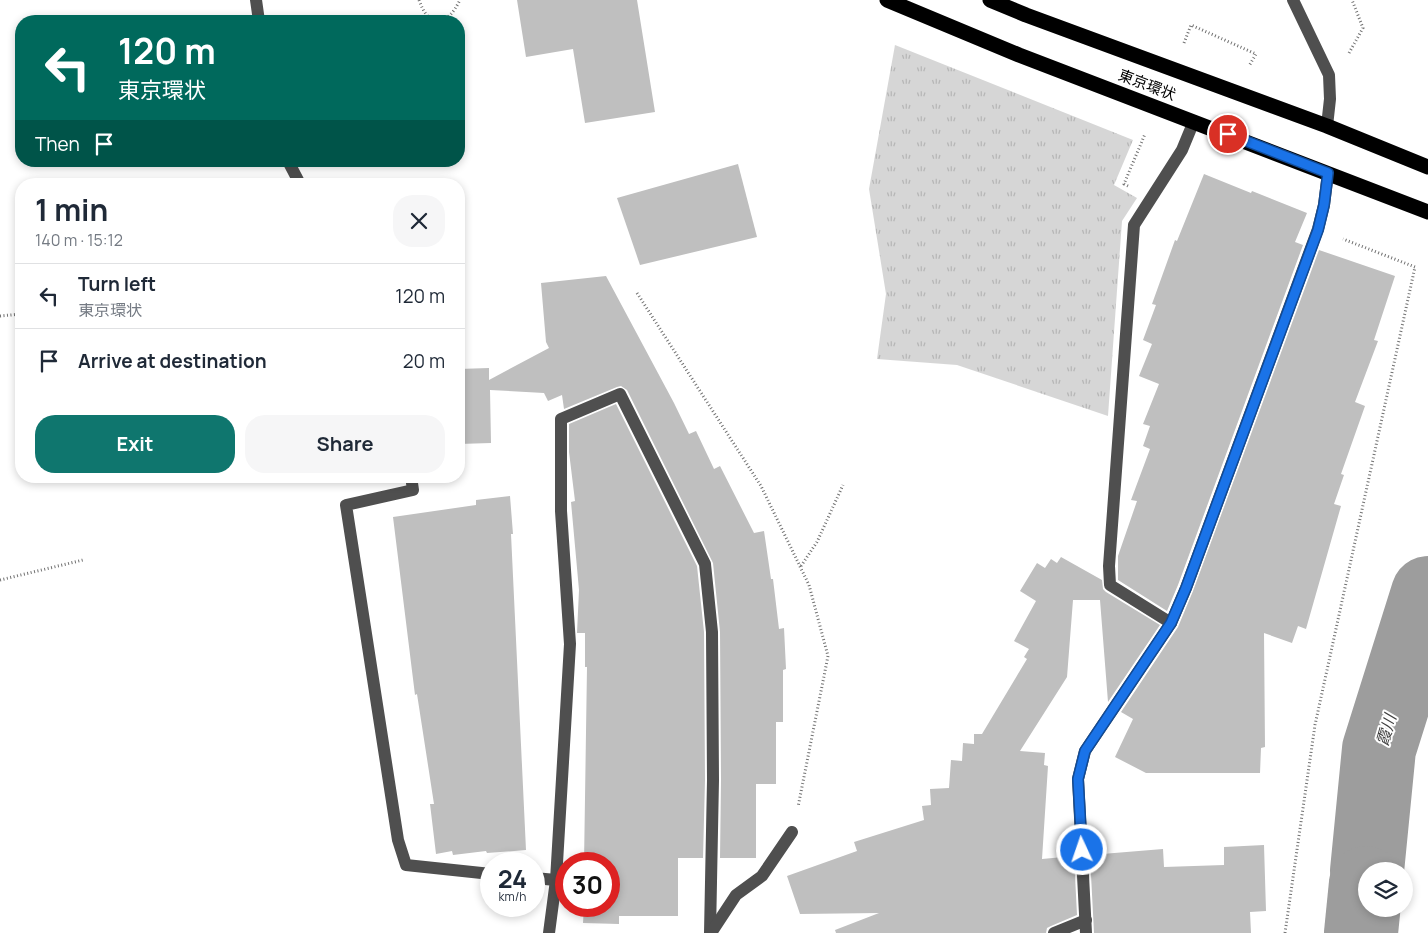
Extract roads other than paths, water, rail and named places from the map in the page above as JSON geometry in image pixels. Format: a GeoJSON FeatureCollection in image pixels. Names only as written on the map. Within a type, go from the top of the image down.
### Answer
{"type":"FeatureCollection","features":[{"type":"Feature","properties":{"kind":"highway","name":"東京環状"},"geometry":{"type":"LineString","coordinates":[[888,0],[1018,55],[1428,212]]}},
{"type":"Feature","properties":{"kind":"highway","name":"東京環状"},"geometry":{"type":"LineString","coordinates":[[990,0],[1327,126],[1428,167]]}},
{"type":"Feature","properties":{"kind":"street"},"geometry":{"type":"LineString","coordinates":[[256,0],[257,15]]}},
{"type":"Feature","properties":{"kind":"street"},"geometry":{"type":"LineString","coordinates":[[1293,0],[1329,75],[1330,98],[1327,126]]}},
{"type":"Feature","properties":{"kind":"street"},"geometry":{"type":"LineString","coordinates":[[1171,623],[1110,585],[1109,566],[1134,225],[1182,150],[1194,121]]}},
{"type":"Feature","properties":{"kind":"street"},"geometry":{"type":"LineString","coordinates":[[1054,933],[1086,927],[1078,779],[1085,751],[1171,623],[1186,588],[1318,230],[1324,205],[1328,173]]}},
{"type":"Feature","properties":{"kind":"street"},"geometry":{"type":"LineString","coordinates":[[558,852],[570,644],[561,511],[560,419],[620,394],[705,564],[712,642],[713,780],[710,933]]}},
{"type":"Feature","properties":{"kind":"street"},"geometry":{"type":"LineString","coordinates":[[412,483],[412,490],[346,505],[398,840],[406,865],[480,873]]}},
{"type":"Feature","properties":{"kind":"street"},"geometry":{"type":"LineString","coordinates":[[710,933],[736,896],[762,876],[792,832]]}},
{"type":"Feature","properties":{"kind":"street"},"geometry":{"type":"LineString","coordinates":[[548,933],[555,887]]}},
{"type":"Feature","properties":{"kind":"waterway","name":"霞川"},"geometry":{"type":"LineString","coordinates":[[1368,862],[1379,749],[1428,593]]}},
{"type":"Feature","properties":{"kind":"waterway","name":"霞川"},"geometry":{"type":"LineString","coordinates":[[1361,933],[1363,917]]}}]}
